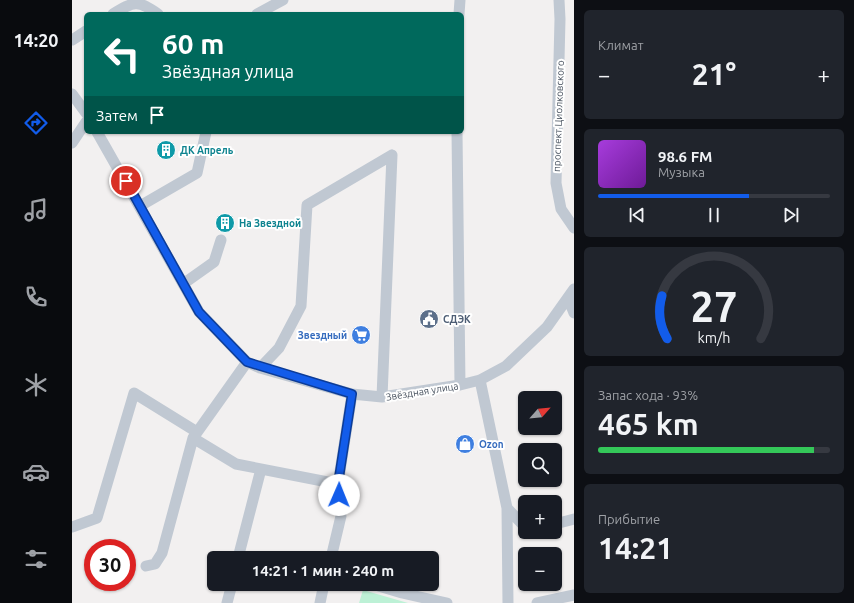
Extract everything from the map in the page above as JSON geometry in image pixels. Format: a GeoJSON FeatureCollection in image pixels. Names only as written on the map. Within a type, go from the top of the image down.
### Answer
{"type":"FeatureCollection","features":[{"type":"Feature","properties":{"kind":"street"},"geometry":{"type":"LineString","coordinates":[[261,12],[282,0]]}},
{"type":"Feature","properties":{"kind":"street"},"geometry":{"type":"LineString","coordinates":[[459,12],[460,0]]}},
{"type":"Feature","properties":{"kind":"street","name":"проспект Циолковского"},"geometry":{"type":"LineString","coordinates":[[559,0],[560,19],[556,183],[561,209],[574,228]]}},
{"type":"Feature","properties":{"kind":"street"},"geometry":{"type":"LineString","coordinates":[[116,12],[130,4],[145,4],[155,12]]}},
{"type":"Feature","properties":{"kind":"street"},"geometry":{"type":"LineString","coordinates":[[72,40],[84,32]]}},
{"type":"Feature","properties":{"kind":"street"},"geometry":{"type":"LineString","coordinates":[[72,94],[84,111]]}},
{"type":"Feature","properties":{"kind":"street"},"geometry":{"type":"LineString","coordinates":[[72,143],[84,125]]}},
{"type":"Feature","properties":{"kind":"street","name":"Звёздная улица"},"geometry":{"type":"LineString","coordinates":[[98,134],[199,312],[247,362],[260,368],[352,394],[382,397],[460,385],[480,380],[506,366],[546,327],[572,295]]}},
{"type":"Feature","properties":{"kind":"street"},"geometry":{"type":"LineString","coordinates":[[140,206],[197,173],[206,134]]}},
{"type":"Feature","properties":{"kind":"street"},"geometry":{"type":"LineString","coordinates":[[458,134],[460,385]]}},
{"type":"Feature","properties":{"kind":"street"},"geometry":{"type":"LineString","coordinates":[[260,368],[279,348],[301,306],[306,205],[392,155],[382,397]]}},
{"type":"Feature","properties":{"kind":"street"},"geometry":{"type":"LineString","coordinates":[[183,284],[214,262],[221,240]]}},
{"type":"Feature","properties":{"kind":"street"},"geometry":{"type":"LineString","coordinates":[[572,295],[574,313]]}},
{"type":"Feature","properties":{"kind":"street"},"geometry":{"type":"LineString","coordinates":[[146,566],[155,564],[162,553],[195,435],[247,362]]}},
{"type":"Feature","properties":{"kind":"street"},"geometry":{"type":"LineString","coordinates":[[480,380],[508,508],[508,603]]}},
{"type":"Feature","properties":{"kind":"street"},"geometry":{"type":"LineString","coordinates":[[72,527],[97,518],[134,393],[236,464],[338,484]]}},
{"type":"Feature","properties":{"kind":"street"},"geometry":{"type":"LineString","coordinates":[[333,551],[341,516],[338,484],[352,394]]}},
{"type":"Feature","properties":{"kind":"street"},"geometry":{"type":"LineString","coordinates":[[240,551],[261,469]]}},
{"type":"Feature","properties":{"kind":"street"},"geometry":{"type":"LineString","coordinates":[[508,508],[518,519]]}},
{"type":"Feature","properties":{"kind":"street"},"geometry":{"type":"LineString","coordinates":[[562,522],[574,519]]}},
{"type":"Feature","properties":{"kind":"street"},"geometry":{"type":"LineString","coordinates":[[227,603],[230,591]]}},
{"type":"Feature","properties":{"kind":"street"},"geometry":{"type":"LineString","coordinates":[[321,603],[323,591]]}},
{"type":"Feature","properties":{"kind":"street"},"geometry":{"type":"LineString","coordinates":[[395,591],[447,603]]}},
{"type":"Feature","properties":{"kind":"street"},"geometry":{"type":"LineString","coordinates":[[537,603],[574,595]]}},
{"type":"Feature","properties":{"kind":"green space"},"geometry":{"type":"Polygon","coordinates":[[[363,591],[366,591],[408,603],[359,603],[363,591]]]}},
{"type":"Feature","properties":{"kind":"place","name":"ДК Апрель"},"geometry":{"type":"Point","coordinates":[166,150]}},
{"type":"Feature","properties":{"kind":"place","name":"На Звездной"},"geometry":{"type":"Point","coordinates":[225,223]}},
{"type":"Feature","properties":{"kind":"place","name":"СДЭК"},"geometry":{"type":"Point","coordinates":[429,319]}},
{"type":"Feature","properties":{"kind":"place","name":"Звездный"},"geometry":{"type":"Point","coordinates":[361,335]}},
{"type":"Feature","properties":{"kind":"place","name":"Ozon"},"geometry":{"type":"Point","coordinates":[465,444]}},
{"type":"Feature","properties":{"kind":"route"},"geometry":{"type":"LineString","coordinates":[[126,181],[199,312],[247,362],[260,368],[352,394],[338,484],[339,495]]}}]}
